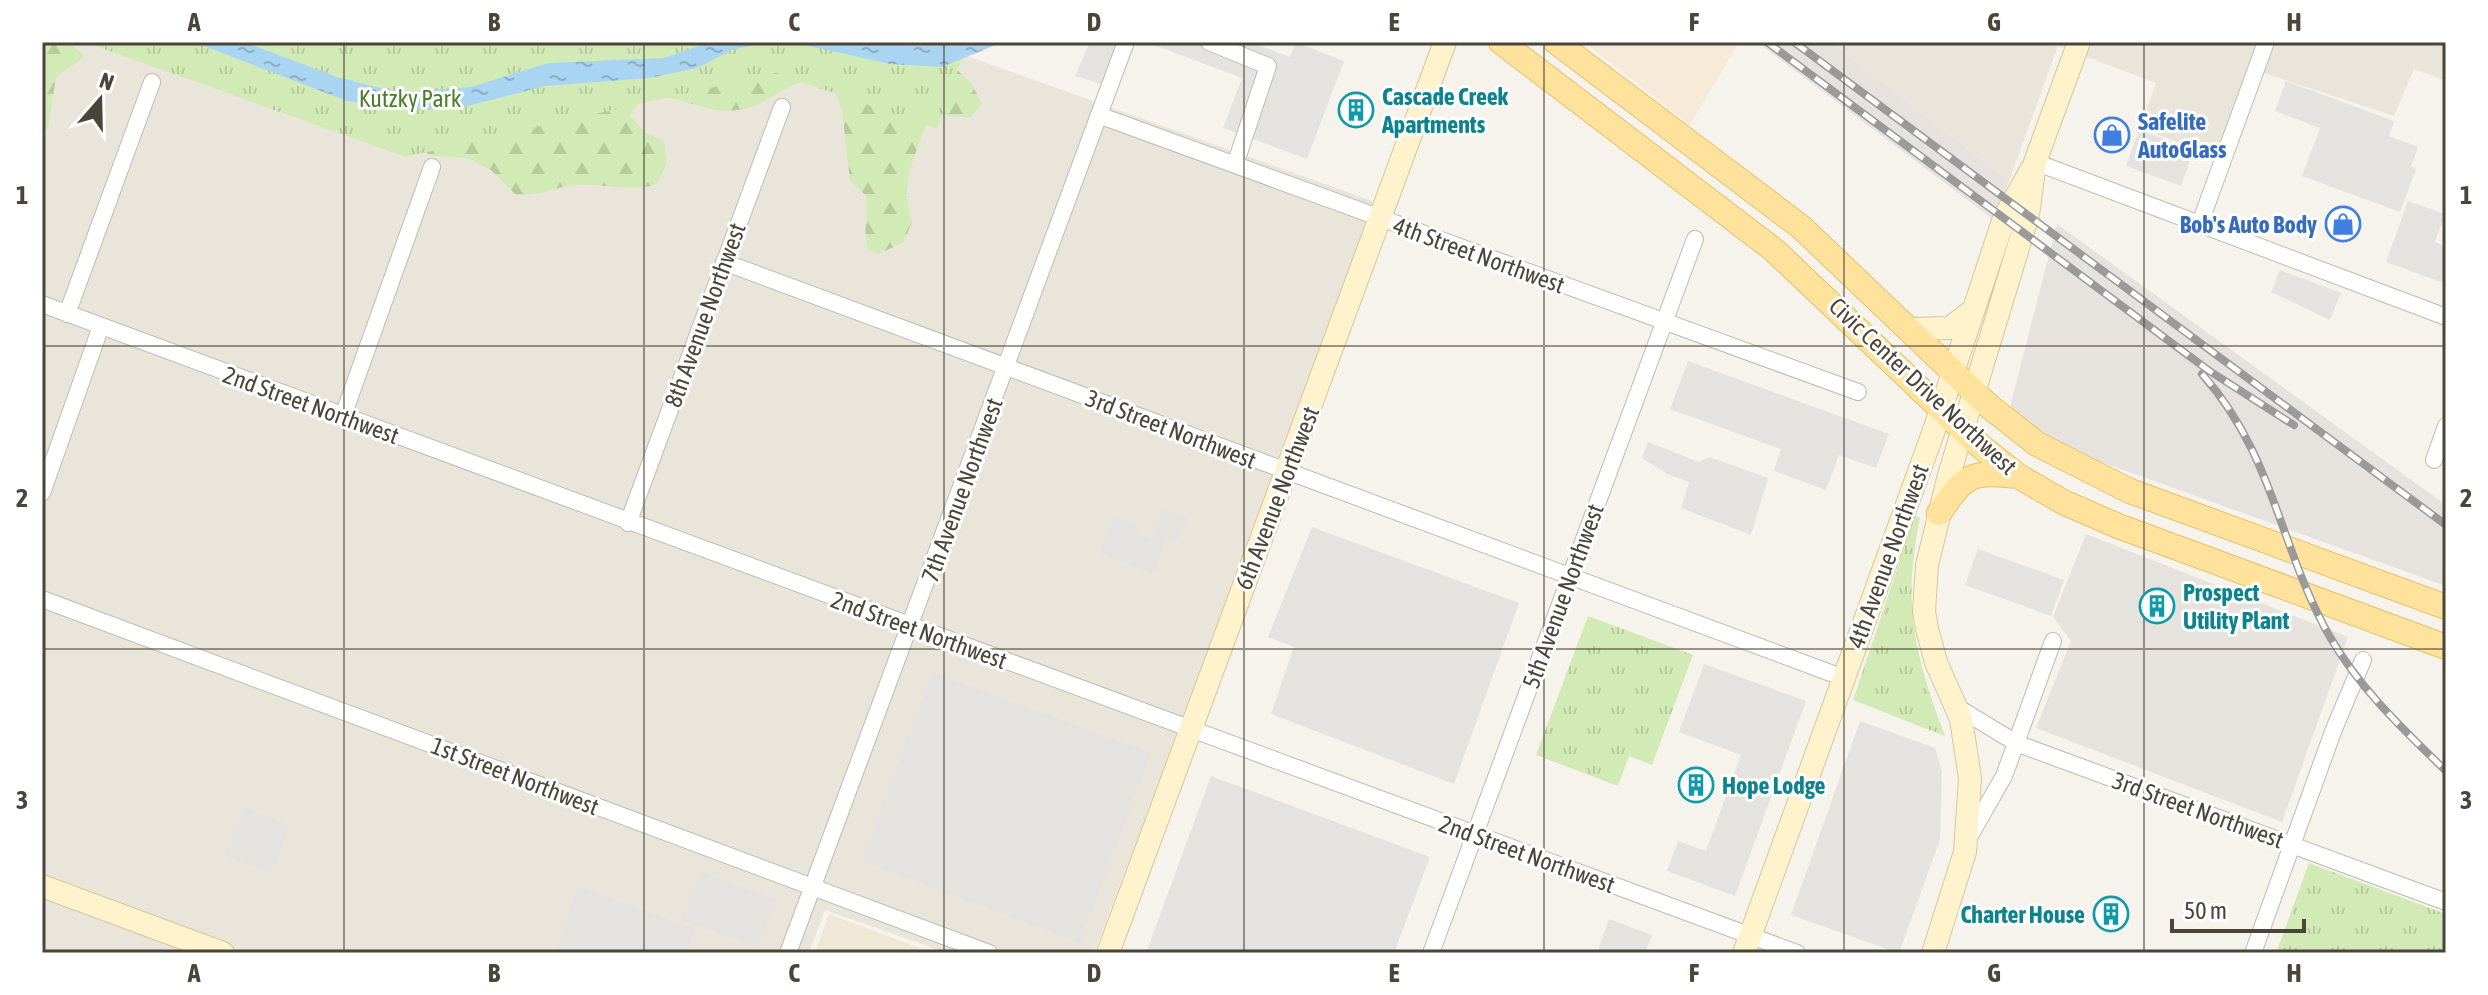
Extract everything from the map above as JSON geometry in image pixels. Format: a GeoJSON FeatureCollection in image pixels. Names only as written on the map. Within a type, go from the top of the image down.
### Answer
{"type":"FeatureCollection","features":[{"type":"Feature","properties":{"kind":"main road","name":"6th Avenue Northwest"},"geometry":{"type":"LineString","coordinates":[[1108,953],[1445,42]]}},
{"type":"Feature","properties":{"kind":"main road","name":"Civic Center Drive Northwest"},"geometry":{"type":"LineString","coordinates":[[1501,42],[1774,250],[1963,429],[2018,476],[2063,502],[2118,526],[2446,647]]}},
{"type":"Feature","properties":{"kind":"main road","name":"Civic Center Drive Northwest"},"geometry":{"type":"LineString","coordinates":[[1556,42],[1801,227],[1952,372],[2037,444],[2091,475],[2446,607]]}},
{"type":"Feature","properties":{"kind":"main road","name":"4th Avenue Northwest"},"geometry":{"type":"LineString","coordinates":[[1747,944],[1941,408],[2011,202],[2035,162],[2079,42]]}},
{"type":"Feature","properties":{"kind":"main road","name":"4th Avenue Northwest"},"geometry":{"type":"LineString","coordinates":[[1933,953],[1967,841],[1969,762],[1956,706],[1933,653],[1924,611],[1927,565],[1963,429],[2026,224],[2035,162]]}},
{"type":"Feature","properties":{"kind":"main road"},"geometry":{"type":"LineString","coordinates":[[1908,329],[1950,328],[1972,311]]}},
{"type":"Feature","properties":{"kind":"main road"},"geometry":{"type":"LineString","coordinates":[[1939,513],[1968,477],[1986,473],[2018,476]]}},
{"type":"Feature","properties":{"kind":"main road"},"geometry":{"type":"LineString","coordinates":[[42,886],[223,953]]}},
{"type":"Feature","properties":{"kind":"street","name":"7th Avenue Northwest"},"geometry":{"type":"LineString","coordinates":[[788,953],[912,627],[1126,42]]}},
{"type":"Feature","properties":{"kind":"street"},"geometry":{"type":"LineString","coordinates":[[1209,42],[1268,66],[1235,165]]}},
{"type":"Feature","properties":{"kind":"street"},"geometry":{"type":"LineString","coordinates":[[2200,223],[2266,42]]}},
{"type":"Feature","properties":{"kind":"street"},"geometry":{"type":"LineString","coordinates":[[67,314],[152,82]]}},
{"type":"Feature","properties":{"kind":"street","name":"8th Avenue Northwest"},"geometry":{"type":"LineString","coordinates":[[628,523],[782,107]]}},
{"type":"Feature","properties":{"kind":"street","name":"4th Street Northwest"},"geometry":{"type":"LineString","coordinates":[[1101,116],[1858,392]]}},
{"type":"Feature","properties":{"kind":"street"},"geometry":{"type":"LineString","coordinates":[[2035,162],[2446,317]]}},
{"type":"Feature","properties":{"kind":"street"},"geometry":{"type":"LineString","coordinates":[[343,416],[432,167]]}},
{"type":"Feature","properties":{"kind":"street","name":"5th Avenue Northwest"},"geometry":{"type":"LineString","coordinates":[[1431,953],[1695,239]]}},
{"type":"Feature","properties":{"kind":"street","name":"3rd Street Northwest"},"geometry":{"type":"LineString","coordinates":[[724,262],[1844,678]]}},
{"type":"Feature","properties":{"kind":"street","name":"2nd Street Northwest"},"geometry":{"type":"LineString","coordinates":[[42,304],[1475,835],[1747,944],[1797,953]]}},
{"type":"Feature","properties":{"kind":"street"},"geometry":{"type":"LineString","coordinates":[[42,493],[101,326]]}},
{"type":"Feature","properties":{"kind":"street"},"geometry":{"type":"LineString","coordinates":[[2434,460],[2446,426]]}},
{"type":"Feature","properties":{"kind":"street","name":"1st Street Northwest"},"geometry":{"type":"LineString","coordinates":[[42,599],[989,953]]}},
{"type":"Feature","properties":{"kind":"street"},"geometry":{"type":"LineString","coordinates":[[1967,841],[1997,789],[2053,641]]}},
{"type":"Feature","properties":{"kind":"street"},"geometry":{"type":"LineString","coordinates":[[2253,953],[2363,660]]}},
{"type":"Feature","properties":{"kind":"street","name":"3rd Street Northwest"},"geometry":{"type":"LineString","coordinates":[[1956,706],[2016,743],[2446,902]]}},
{"type":"Feature","properties":{"kind":"shaded area","name":"Kutzky Park"},"geometry":{"type":"Polygon","coordinates":[[[42,42],[84,42],[405,157],[776,73],[964,55],[1378,203],[1094,953],[948,953],[825,910],[809,953],[42,953],[42,42]]]}},
{"type":"Feature","properties":{"kind":"shaded area"},"geometry":{"type":"Polygon","coordinates":[[[1090,42],[1133,42],[1111,87],[1075,76],[1090,42]]]}},
{"type":"Feature","properties":{"kind":"shaded area"},"geometry":{"type":"Polygon","coordinates":[[[1146,42],[1261,42],[1261,46],[1290,57],[1295,42],[1344,61],[1307,159],[1223,128],[1242,78],[1146,42]]]}},
{"type":"Feature","properties":{"kind":"shaded area"},"geometry":{"type":"Polygon","coordinates":[[[1584,42],[1739,42],[1690,125],[1584,42]]]}},
{"type":"Feature","properties":{"kind":"shaded area"},"geometry":{"type":"Polygon","coordinates":[[[1757,42],[1831,42],[2009,181],[1994,220],[1757,42]]]}},
{"type":"Feature","properties":{"kind":"shaded area"},"geometry":{"type":"Polygon","coordinates":[[[1831,42],[2446,42],[2446,81],[2414,69],[2394,116],[2261,72],[2228,161],[2140,128],[2156,83],[2058,46],[2009,181],[1831,42]]]}},
{"type":"Feature","properties":{"kind":"shaded area"},"geometry":{"type":"Polygon","coordinates":[[[2286,81],[2394,121],[2389,136],[2418,147],[2411,166],[2416,169],[2400,212],[2302,176],[2320,128],[2275,111],[2286,81]]]}},
{"type":"Feature","properties":{"kind":"shaded area"},"geometry":{"type":"Polygon","coordinates":[[[2139,130],[2194,150],[2181,186],[2126,166],[2139,130]]]}},
{"type":"Feature","properties":{"kind":"shaded area"},"geometry":{"type":"Polygon","coordinates":[[[2408,201],[2445,214],[2435,242],[2446,246],[2446,284],[2386,262],[2408,201]]]}},
{"type":"Feature","properties":{"kind":"shaded area"},"geometry":{"type":"Polygon","coordinates":[[[2057,224],[2446,505],[2446,586],[2093,459],[2045,435],[2010,407],[2057,224]]]}},
{"type":"Feature","properties":{"kind":"shaded area"},"geometry":{"type":"Polygon","coordinates":[[[2280,270],[2341,293],[2330,320],[2271,292],[2280,270]]]}},
{"type":"Feature","properties":{"kind":"shaded area"},"geometry":{"type":"Polygon","coordinates":[[[1688,361],[1889,434],[1876,468],[1839,455],[1826,490],[1774,471],[1781,449],[1670,409],[1688,361]]]}},
{"type":"Feature","properties":{"kind":"shaded area"},"geometry":{"type":"Polygon","coordinates":[[[1648,442],[1699,462],[1710,457],[1768,478],[1751,535],[1681,508],[1689,482],[1667,474],[1642,458],[1648,442]]]}},
{"type":"Feature","properties":{"kind":"shaded area"},"geometry":{"type":"Polygon","coordinates":[[[1162,509],[1188,517],[1179,541],[1167,538],[1153,574],[1099,553],[1113,517],[1138,524],[1135,532],[1151,539],[1162,509]]]}},
{"type":"Feature","properties":{"kind":"shaded area"},"geometry":{"type":"Polygon","coordinates":[[[1312,527],[1519,603],[1454,784],[1271,714],[1294,647],[1268,637],[1312,527]]]}},
{"type":"Feature","properties":{"kind":"shaded area"},"geometry":{"type":"Polygon","coordinates":[[[2086,534],[2348,637],[2282,822],[2036,728],[2071,641],[2053,617],[2086,534]]]}},
{"type":"Feature","properties":{"kind":"shaded area"},"geometry":{"type":"Polygon","coordinates":[[[1978,549],[2064,580],[2051,616],[1965,585],[1978,549]]]}},
{"type":"Feature","properties":{"kind":"shaded area"},"geometry":{"type":"Polygon","coordinates":[[[1704,664],[1806,701],[1735,896],[1667,871],[1678,841],[1706,851],[1741,755],[1679,732],[1704,664]]]}},
{"type":"Feature","properties":{"kind":"shaded area"},"geometry":{"type":"Polygon","coordinates":[[[932,672],[1151,753],[1080,943],[861,861],[932,672]]]}},
{"type":"Feature","properties":{"kind":"shaded area"},"geometry":{"type":"Polygon","coordinates":[[[1860,721],[1935,748],[1942,772],[1940,840],[1899,953],[1791,915],[1860,721]]]}},
{"type":"Feature","properties":{"kind":"shaded area"},"geometry":{"type":"Polygon","coordinates":[[[1211,776],[1430,857],[1394,953],[1146,953],[1211,776]]]}},
{"type":"Feature","properties":{"kind":"shaded area"},"geometry":{"type":"Polygon","coordinates":[[[243,807],[290,825],[272,874],[225,856],[243,807]]]}},
{"type":"Feature","properties":{"kind":"shaded area"},"geometry":{"type":"Polygon","coordinates":[[[699,871],[776,899],[757,947],[681,920],[699,871]]]}},
{"type":"Feature","properties":{"kind":"shaded area"},"geometry":{"type":"Polygon","coordinates":[[[578,886],[695,929],[686,953],[555,951],[578,886]]]}},
{"type":"Feature","properties":{"kind":"shaded area"},"geometry":{"type":"Polygon","coordinates":[[[829,914],[933,953],[815,953],[829,914]]]}},
{"type":"Feature","properties":{"kind":"shaded area"},"geometry":{"type":"Polygon","coordinates":[[[1609,919],[1652,935],[1645,953],[1597,953],[1609,919]]]}},
{"type":"Feature","properties":{"kind":"green space"},"geometry":{"type":"Polygon","coordinates":[[[42,42],[66,44],[84,57],[56,77],[48,128],[42,133],[42,42]]]}},
{"type":"Feature","properties":{"kind":"green space","name":"Kutzky Park"},"geometry":{"type":"Polygon","coordinates":[[[84,42],[968,42],[937,129],[776,73],[405,157],[84,42]]]}},
{"type":"Feature","properties":{"kind":"green space"},"geometry":{"type":"Polygon","coordinates":[[[429,42],[759,42],[954,67],[971,83],[982,103],[971,117],[952,117],[931,110],[911,166],[906,193],[912,222],[904,242],[878,254],[868,250],[866,196],[850,180],[842,110],[832,83],[819,80],[798,83],[751,107],[735,110],[708,108],[670,98],[641,98],[630,115],[644,132],[664,141],[667,163],[657,184],[635,188],[578,185],[516,195],[491,170],[468,158],[433,156],[402,141],[429,42]]]}},
{"type":"Feature","properties":{"kind":"green space"},"geometry":{"type":"Polygon","coordinates":[[[1915,516],[1920,518],[1912,578],[1914,629],[1925,679],[1945,736],[1853,700],[1915,516]]]}},
{"type":"Feature","properties":{"kind":"green space"},"geometry":{"type":"Polygon","coordinates":[[[1588,616],[1693,655],[1652,765],[1629,756],[1618,786],[1536,755],[1588,616]]]}},
{"type":"Feature","properties":{"kind":"green space"},"geometry":{"type":"Polygon","coordinates":[[[2309,863],[2446,914],[2446,953],[2276,953],[2309,863]]]}},
{"type":"Feature","properties":{"kind":"water"},"geometry":{"type":"Polygon","coordinates":[[[194,42],[244,42],[337,77],[399,93],[471,87],[549,63],[664,58],[710,42],[873,42],[909,46],[1003,42],[942,67],[890,64],[796,43],[759,44],[732,50],[697,68],[649,78],[545,86],[464,107],[424,110],[347,101],[194,42]]]}},
{"type":"Feature","properties":{"kind":"railway"},"geometry":{"type":"LineString","coordinates":[[1767,42],[2208,370],[2294,425]]}},
{"type":"Feature","properties":{"kind":"railway"},"geometry":{"type":"LineString","coordinates":[[1794,42],[2446,525]]}},
{"type":"Feature","properties":{"kind":"railway"},"geometry":{"type":"LineString","coordinates":[[2202,374],[2246,437],[2313,604],[2330,637],[2369,691],[2446,771]]}},
{"type":"Feature","properties":{"kind":"place","name":"Cascade Creek Apartments"},"geometry":{"type":"Point","coordinates":[1356,110]}},
{"type":"Feature","properties":{"kind":"place","name":"Safelite AutoGlass"},"geometry":{"type":"Point","coordinates":[2112,135]}},
{"type":"Feature","properties":{"kind":"place","name":"Bob's Auto Body"},"geometry":{"type":"Point","coordinates":[2343,224]}},
{"type":"Feature","properties":{"kind":"place","name":"Prospect Utility Plant"},"geometry":{"type":"Point","coordinates":[2157,606]}},
{"type":"Feature","properties":{"kind":"place","name":"Hope Lodge"},"geometry":{"type":"Point","coordinates":[1696,785]}},
{"type":"Feature","properties":{"kind":"place","name":"Charter House"},"geometry":{"type":"Point","coordinates":[2111,914]}}]}
